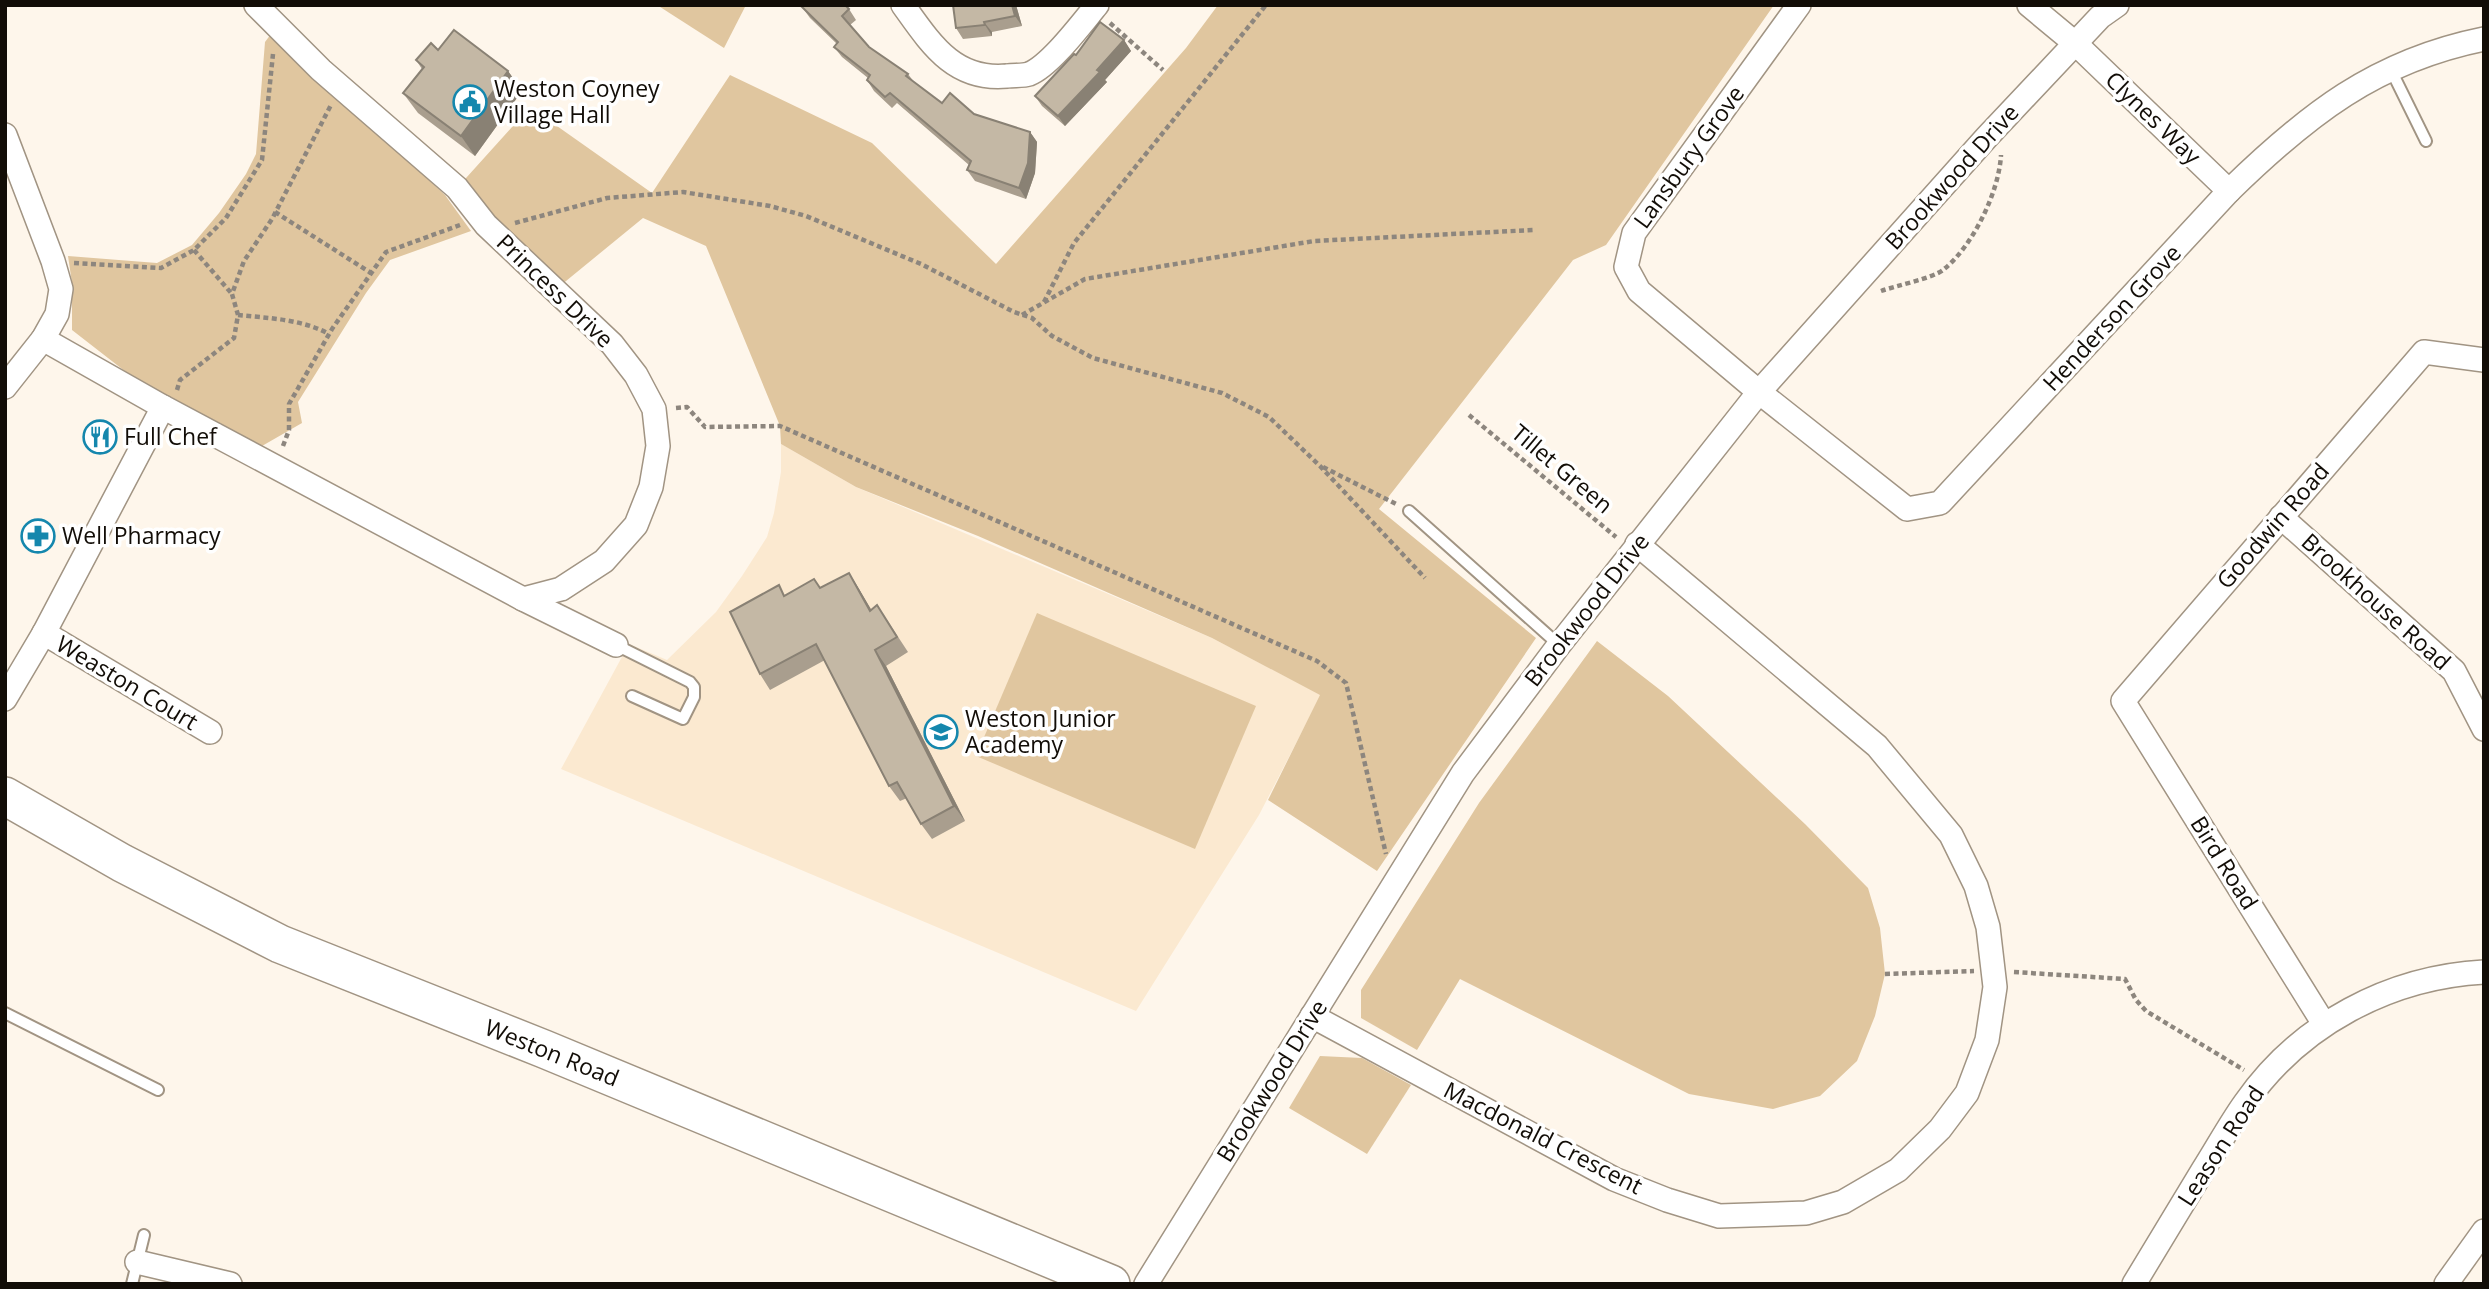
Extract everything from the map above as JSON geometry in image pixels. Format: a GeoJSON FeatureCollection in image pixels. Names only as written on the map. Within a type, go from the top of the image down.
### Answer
{"type":"FeatureCollection","features":[{"type":"Feature","properties":{"kind":"highway","name":"Weston Road"},"geometry":{"type":"LineString","coordinates":[[5,796],[122,863],[280,944],[544,1049],[1055,1273],[1111,1284]]}},
{"type":"Feature","properties":{"kind":"street"},"geometry":{"type":"LineString","coordinates":[[903,5],[935,49],[968,72],[997,77],[1029,74],[1060,50],[1095,7]]}},
{"type":"Feature","properties":{"kind":"street","name":"Lansbury Grove"},"geometry":{"type":"LineString","coordinates":[[1759,392],[1639,291],[1626,267],[1634,233],[1799,5]]}},
{"type":"Feature","properties":{"kind":"street","name":"Clynes Way"},"geometry":{"type":"LineString","coordinates":[[2029,5],[2076,44],[2229,191]]}},
{"type":"Feature","properties":{"kind":"street","name":"Brookwood Drive"},"geometry":{"type":"LineString","coordinates":[[1146,1284],[1463,773],[1559,645],[1759,392],[2002,121],[2100,17],[2117,5]]}},
{"type":"Feature","properties":{"kind":"street","name":"Princess Drive"},"geometry":{"type":"LineString","coordinates":[[273,14],[341,86],[457,188],[486,224],[612,344],[636,375],[654,409],[658,446],[651,487],[636,525],[604,561],[583,575],[561,589],[523,599]]}},
{"type":"Feature","properties":{"kind":"street","name":"Henderson Grove"},"geometry":{"type":"LineString","coordinates":[[1759,392],[1907,509],[1940,503],[2229,191],[2275,146],[2354,87],[2390,68],[2451,45],[2484,38]]}},
{"type":"Feature","properties":{"kind":"street"},"geometry":{"type":"LineString","coordinates":[[5,135],[54,261],[61,289],[57,314],[43,339],[5,387]]}},
{"type":"Feature","properties":{"kind":"street"},"geometry":{"type":"LineString","coordinates":[[43,339],[166,409],[523,599],[616,645]]}},
{"type":"Feature","properties":{"kind":"street","name":"Goodwin Road"},"geometry":{"type":"LineString","coordinates":[[2123,701],[2424,352],[2484,360]]}},
{"type":"Feature","properties":{"kind":"street"},"geometry":{"type":"LineString","coordinates":[[5,699],[166,409]]}},
{"type":"Feature","properties":{"kind":"street","name":"Brookhouse Road"},"geometry":{"type":"LineString","coordinates":[[2281,517],[2454,671],[2484,729]]}},
{"type":"Feature","properties":{"kind":"street","name":"Macdonald Crescent"},"geometry":{"type":"LineString","coordinates":[[1312,1016],[1614,1179],[1667,1200],[1719,1216],[1805,1213],[1843,1202],[1898,1170],[1940,1129],[1966,1093],[1987,1040],[1996,987],[1988,927],[1976,886],[1951,835],[1877,746],[1635,547]]}},
{"type":"Feature","properties":{"kind":"street","name":"Weaston Court"},"geometry":{"type":"LineString","coordinates":[[44,633],[210,732]]}},
{"type":"Feature","properties":{"kind":"street","name":"Bird Road"},"geometry":{"type":"LineString","coordinates":[[2123,701],[2324,1024]]}},
{"type":"Feature","properties":{"kind":"street","name":"Leason Road"},"geometry":{"type":"LineString","coordinates":[[2134,1284],[2239,1113],[2263,1081],[2288,1055],[2324,1024],[2384,992],[2455,974],[2484,972]]}},
{"type":"Feature","properties":{"kind":"street"},"geometry":{"type":"LineString","coordinates":[[2446,1284],[2484,1231]]}},
{"type":"Feature","properties":{"kind":"street"},"geometry":{"type":"LineString","coordinates":[[135,1273],[230,1284]]}},
{"type":"Feature","properties":{"kind":"lane"},"geometry":{"type":"LineString","coordinates":[[2390,68],[2426,141]]}},
{"type":"Feature","properties":{"kind":"lane"},"geometry":{"type":"LineString","coordinates":[[1409,511],[1559,645]]}},
{"type":"Feature","properties":{"kind":"lane"},"geometry":{"type":"LineString","coordinates":[[616,645],[690,682],[694,687],[694,697],[683,719],[632,696]]}},
{"type":"Feature","properties":{"kind":"lane"},"geometry":{"type":"LineString","coordinates":[[5,1013],[158,1090]]}},
{"type":"Feature","properties":{"kind":"lane"},"geometry":{"type":"LineString","coordinates":[[135,1273],[144,1235]]}},
{"type":"Feature","properties":{"kind":"path"},"geometry":{"type":"LineString","coordinates":[[1044,302],[1074,243],[1266,5]]}},
{"type":"Feature","properties":{"kind":"path"},"geometry":{"type":"LineString","coordinates":[[1095,7],[1163,70]]}},
{"type":"Feature","properties":{"kind":"path"},"geometry":{"type":"LineString","coordinates":[[54,261],[160,268],[194,250],[226,218],[262,160],[273,14]]}},
{"type":"Feature","properties":{"kind":"path"},"geometry":{"type":"LineString","coordinates":[[232,293],[244,261],[275,212],[341,86]]}},
{"type":"Feature","properties":{"kind":"path"},"geometry":{"type":"LineString","coordinates":[[1837,304],[1942,271],[1972,239],[2000,169],[2002,121]]}},
{"type":"Feature","properties":{"kind":"path"},"geometry":{"type":"LineString","coordinates":[[276,467],[289,430],[289,404],[328,334],[386,251],[435,232],[607,198],[683,192],[806,216],[921,264],[1032,318],[1052,336],[1093,358],[1222,393],[1269,416],[1425,578]]}},
{"type":"Feature","properties":{"kind":"path"},"geometry":{"type":"LineString","coordinates":[[275,212],[371,273]]}},
{"type":"Feature","properties":{"kind":"path"},"geometry":{"type":"LineString","coordinates":[[1022,315],[1085,279],[1314,241],[1533,230]]}},
{"type":"Feature","properties":{"kind":"path"},"geometry":{"type":"LineString","coordinates":[[166,409],[180,380],[234,338],[238,314],[232,293],[194,250]]}},
{"type":"Feature","properties":{"kind":"path"},"geometry":{"type":"LineString","coordinates":[[238,314],[320,329],[328,334]]}},
{"type":"Feature","properties":{"kind":"path"},"geometry":{"type":"LineString","coordinates":[[654,409],[687,407],[705,427],[780,426],[1317,660],[1346,683],[1393,886]]}},
{"type":"Feature","properties":{"kind":"path","name":"Tillet Green"},"geometry":{"type":"LineString","coordinates":[[1469,415],[1635,547]]}},
{"type":"Feature","properties":{"kind":"path"},"geometry":{"type":"LineString","coordinates":[[1320,466],[1409,511]]}},
{"type":"Feature","properties":{"kind":"path"},"geometry":{"type":"LineString","coordinates":[[1885,974],[1993,970],[2125,979],[2136,1000],[2146,1011],[2263,1081]]}},
{"type":"Feature","properties":{"kind":"shaded area"},"geometry":{"type":"Polygon","coordinates":[[[657,5],[746,5],[724,48],[657,5]]]}},
{"type":"Feature","properties":{"kind":"shaded area"},"geometry":{"type":"Polygon","coordinates":[[[1218,5],[1774,5],[1606,245],[1573,260],[1379,509],[1536,638],[1377,871],[1268,800],[1320,695],[1212,638],[978,536],[856,487],[781,444],[780,426],[706,246],[643,218],[555,290],[457,188],[530,107],[652,193],[730,75],[872,143],[996,264],[1186,48],[1218,5]]]}},
{"type":"Feature","properties":{"kind":"shaded area"},"geometry":{"type":"Polygon","coordinates":[[[271,34],[445,195],[471,231],[390,260],[366,293],[298,402],[302,423],[262,446],[153,393],[72,330],[72,283],[68,256],[157,263],[192,245],[219,213],[246,174],[256,154],[265,42],[271,34]]]}},
{"type":"Feature","properties":{"kind":"shaded area","name":"Weston Junior Academy"},"geometry":{"type":"Polygon","coordinates":[[[781,444],[856,487],[1212,638],[1321,695],[1259,815],[1136,1011],[561,769],[629,644],[667,660],[716,612],[742,576],[767,537],[781,472],[781,444]]]}},
{"type":"Feature","properties":{"kind":"shaded area"},"geometry":{"type":"Polygon","coordinates":[[[1037,613],[1256,706],[1195,849],[976,756],[1037,613]]]}},
{"type":"Feature","properties":{"kind":"shaded area"},"geometry":{"type":"Polygon","coordinates":[[[1597,641],[1668,696],[1805,824],[1868,888],[1880,928],[1885,974],[1875,1016],[1857,1061],[1820,1096],[1773,1109],[1689,1094],[1460,979],[1417,1050],[1361,1018],[1361,990],[1479,803],[1597,641]]]}},
{"type":"Feature","properties":{"kind":"shaded area"},"geometry":{"type":"Polygon","coordinates":[[[1320,1056],[1362,1058],[1411,1085],[1367,1154],[1289,1108],[1320,1056]]]}},
{"type":"Feature","properties":{"kind":"building"},"geometry":{"type":"Polygon","coordinates":[[[845,5],[849,9],[842,16],[869,47],[908,74],[906,76],[942,103],[950,93],[974,114],[1030,132],[1028,163],[1019,188],[967,170],[971,161],[890,93],[885,97],[867,80],[870,75],[834,47],[838,42],[802,7],[845,5]]]}},
{"type":"Feature","properties":{"kind":"building"},"geometry":{"type":"Polygon","coordinates":[[[953,5],[1012,5],[1015,16],[984,22],[985,25],[956,28],[953,5]]]}},
{"type":"Feature","properties":{"kind":"building"},"geometry":{"type":"Polygon","coordinates":[[[1100,22],[1124,40],[1097,70],[1100,72],[1058,116],[1035,96],[1074,54],[1076,55],[1100,22]]]}},
{"type":"Feature","properties":{"kind":"building","name":"Weston Coyney Village Hall"},"geometry":{"type":"Polygon","coordinates":[[[454,30],[508,71],[461,136],[403,93],[424,67],[416,60],[431,43],[438,50],[454,30]]]}},
{"type":"Feature","properties":{"kind":"building"},"geometry":{"type":"Polygon","coordinates":[[[849,573],[870,611],[877,605],[897,637],[875,650],[954,806],[921,824],[897,782],[889,786],[816,644],[760,674],[730,612],[779,585],[784,596],[814,579],[820,588],[849,573]]]}},
{"type":"Feature","properties":{"kind":"place","name":"Weston Coyney Village Hall"},"geometry":{"type":"Point","coordinates":[470,102]}},
{"type":"Feature","properties":{"kind":"place","name":"Full Chef"},"geometry":{"type":"Point","coordinates":[100,437]}},
{"type":"Feature","properties":{"kind":"place","name":"Well Pharmacy"},"geometry":{"type":"Point","coordinates":[38,536]}},
{"type":"Feature","properties":{"kind":"place","name":"Weston Junior Academy"},"geometry":{"type":"Point","coordinates":[941,732]}}]}
